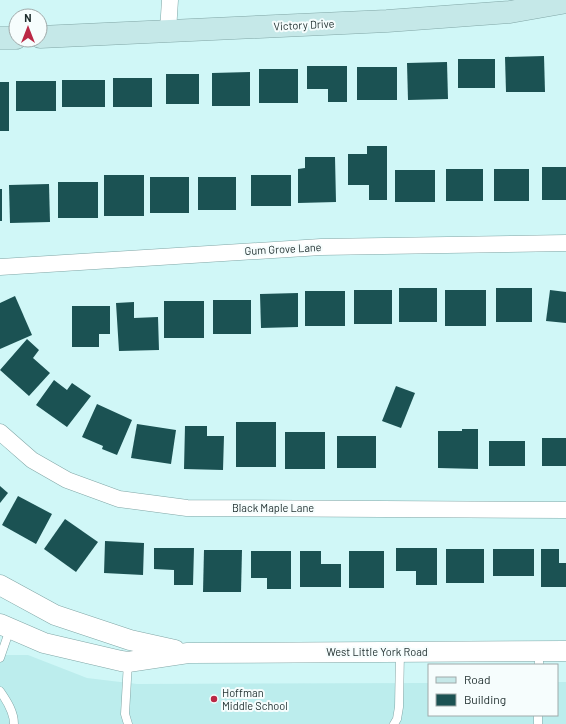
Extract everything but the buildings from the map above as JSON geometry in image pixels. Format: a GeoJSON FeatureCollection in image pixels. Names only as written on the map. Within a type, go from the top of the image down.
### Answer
{"type":"FeatureCollection","features":[{"type":"Feature","properties":{"kind":"main road","name":"Victory Drive"},"geometry":{"type":"LineString","coordinates":[[48,36],[403,20],[510,12],[566,2]]}},
{"type":"Feature","properties":{"kind":"street"},"geometry":{"type":"LineString","coordinates":[[168,30],[170,0]]}},
{"type":"Feature","properties":{"kind":"street","name":"Gum Grove Lane"},"geometry":{"type":"LineString","coordinates":[[0,267],[321,247],[566,243]]}},
{"type":"Feature","properties":{"kind":"street","name":"Black Maple Lane"},"geometry":{"type":"LineString","coordinates":[[0,432],[32,460],[68,480],[119,500],[187,508],[566,510]]}},
{"type":"Feature","properties":{"kind":"street","name":"West Little York Road"},"geometry":{"type":"LineString","coordinates":[[0,585],[55,615],[130,640],[188,653]]}},
{"type":"Feature","properties":{"kind":"street"},"geometry":{"type":"LineString","coordinates":[[5,626],[24,598]]}},
{"type":"Feature","properties":{"kind":"street","name":"West Little York Road"},"geometry":{"type":"LineString","coordinates":[[5,626],[44,643],[128,662],[188,653],[400,652],[539,658],[566,651]]}},
{"type":"Feature","properties":{"kind":"street"},"geometry":{"type":"LineString","coordinates":[[128,662],[130,640]]}},
{"type":"Feature","properties":{"kind":"lane"},"geometry":{"type":"LineString","coordinates":[[0,658],[5,626]]}},
{"type":"Feature","properties":{"kind":"lane"},"geometry":{"type":"LineString","coordinates":[[394,724],[398,719],[400,652]]}},
{"type":"Feature","properties":{"kind":"lane"},"geometry":{"type":"LineString","coordinates":[[128,662],[125,714],[128,724]]}},
{"type":"Feature","properties":{"kind":"lane"},"geometry":{"type":"LineString","coordinates":[[0,691],[8,703],[14,719],[14,724]]}},
{"type":"Feature","properties":{"kind":"shaded area","name":"Hoffman Middle School"},"geometry":{"type":"Polygon","coordinates":[[[0,655],[28,655],[87,678],[137,684],[428,683],[428,716],[558,716],[558,682],[566,682],[566,724],[0,724],[0,655]]]}},
{"type":"Feature","properties":{"kind":"place","name":"Hoffman Middle School"},"geometry":{"type":"Point","coordinates":[214,699]}}]}
